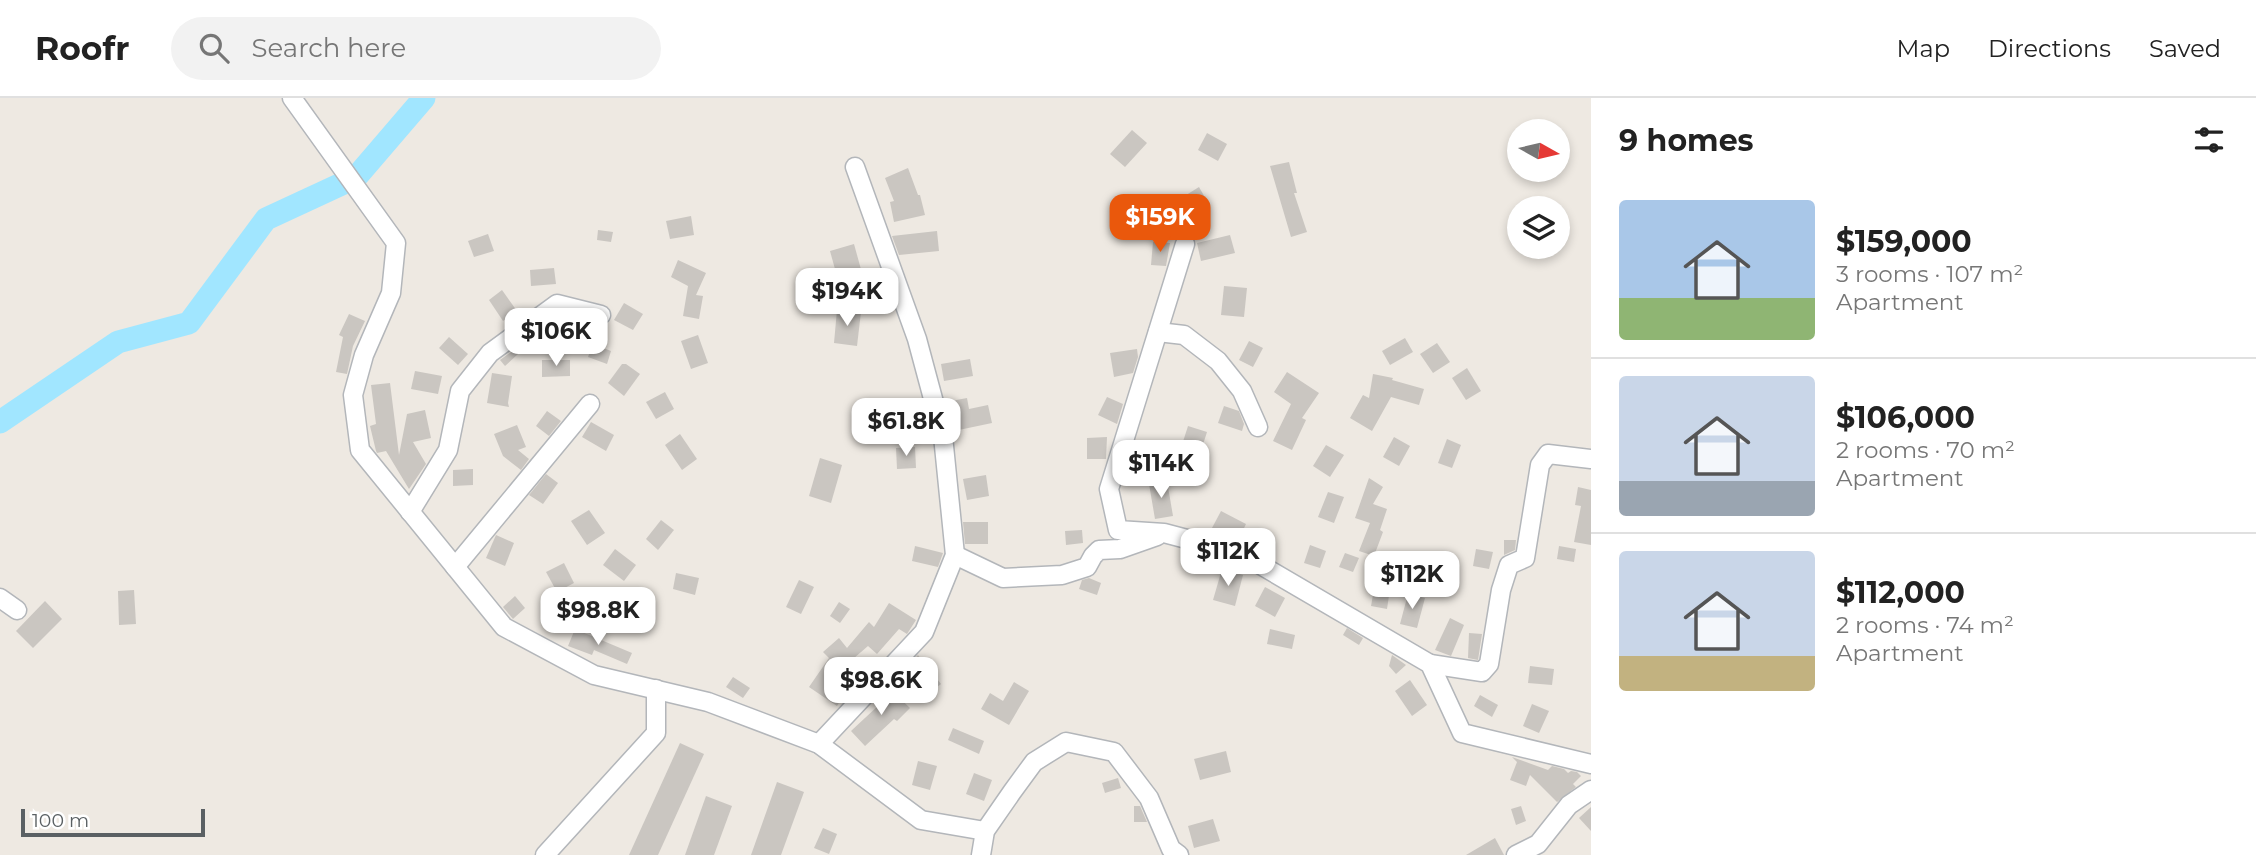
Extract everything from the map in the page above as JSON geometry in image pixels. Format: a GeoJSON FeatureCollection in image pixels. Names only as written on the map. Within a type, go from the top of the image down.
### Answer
{"type":"FeatureCollection","features":[{"type":"Feature","properties":{"kind":"street"},"geometry":{"type":"LineString","coordinates":[[292,98],[396,243],[391,293],[364,355],[353,395],[360,450],[504,627],[594,675],[708,702],[819,744],[921,820],[985,831]]}},
{"type":"Feature","properties":{"kind":"street"},"geometry":{"type":"LineString","coordinates":[[819,744],[924,632],[955,555],[943,436],[917,339],[855,167]]}},
{"type":"Feature","properties":{"kind":"street"},"geometry":{"type":"LineString","coordinates":[[1185,244],[1109,489],[1118,530],[1164,533],[1240,553],[1430,664],[1482,672],[1489,664],[1501,590],[1509,565],[1525,558],[1540,465],[1548,454],[1591,459]]}},
{"type":"Feature","properties":{"kind":"street"},"geometry":{"type":"LineString","coordinates":[[411,512],[448,450],[460,391],[490,353],[557,304],[601,315]]}},
{"type":"Feature","properties":{"kind":"street"},"geometry":{"type":"LineString","coordinates":[[1158,332],[1184,335],[1218,361],[1242,391],[1258,427]]}},
{"type":"Feature","properties":{"kind":"street"},"geometry":{"type":"LineString","coordinates":[[455,567],[590,404]]}},
{"type":"Feature","properties":{"kind":"street"},"geometry":{"type":"LineString","coordinates":[[955,555],[1003,578],[1062,575],[1087,567],[1099,550],[1120,549],[1164,533]]}},
{"type":"Feature","properties":{"kind":"street"},"geometry":{"type":"LineString","coordinates":[[0,598],[18,610]]}},
{"type":"Feature","properties":{"kind":"street"},"geometry":{"type":"LineString","coordinates":[[1430,664],[1462,733],[1591,764]]}},
{"type":"Feature","properties":{"kind":"street"},"geometry":{"type":"LineString","coordinates":[[545,855],[656,733],[656,689]]}},
{"type":"Feature","properties":{"kind":"street"},"geometry":{"type":"LineString","coordinates":[[981,855],[985,831],[1034,762],[1066,742],[1114,752],[1149,798],[1171,849],[1179,855]]}},
{"type":"Feature","properties":{"kind":"street"},"geometry":{"type":"LineString","coordinates":[[1516,855],[1538,849],[1569,805],[1591,790]]}},
{"type":"Feature","properties":{"kind":"building"},"geometry":{"type":"Polygon","coordinates":[[[1132,130],[1147,143],[1125,167],[1110,154],[1132,130]]]}},
{"type":"Feature","properties":{"kind":"building"},"geometry":{"type":"Polygon","coordinates":[[[1207,133],[1227,144],[1218,161],[1198,150],[1207,133]]]}},
{"type":"Feature","properties":{"kind":"building"},"geometry":{"type":"Polygon","coordinates":[[[1289,162],[1297,193],[1294,193],[1307,232],[1291,237],[1270,166],[1289,162]]]}},
{"type":"Feature","properties":{"kind":"building"},"geometry":{"type":"Polygon","coordinates":[[[908,168],[920,195],[925,215],[894,222],[890,202],[894,201],[885,178],[908,168]]]}},
{"type":"Feature","properties":{"kind":"building"},"geometry":{"type":"Polygon","coordinates":[[[1199,187],[1207,201],[1183,216],[1175,202],[1199,187]]]}},
{"type":"Feature","properties":{"kind":"building"},"geometry":{"type":"Polygon","coordinates":[[[691,216],[694,235],[670,239],[666,221],[691,216]]]}},
{"type":"Feature","properties":{"kind":"building"},"geometry":{"type":"Polygon","coordinates":[[[598,230],[613,232],[611,242],[597,240],[598,230]]]}},
{"type":"Feature","properties":{"kind":"building"},"geometry":{"type":"Polygon","coordinates":[[[937,231],[939,251],[899,255],[892,236],[937,231]]]}},
{"type":"Feature","properties":{"kind":"building"},"geometry":{"type":"Polygon","coordinates":[[[488,234],[494,251],[474,257],[468,241],[488,234]]]}},
{"type":"Feature","properties":{"kind":"building"},"geometry":{"type":"Polygon","coordinates":[[[1230,235],[1235,253],[1201,261],[1197,243],[1230,235]]]}},
{"type":"Feature","properties":{"kind":"building"},"geometry":{"type":"Polygon","coordinates":[[[1153,242],[1170,243],[1166,266],[1151,265],[1153,242]]]}},
{"type":"Feature","properties":{"kind":"building"},"geometry":{"type":"Polygon","coordinates":[[[854,244],[862,273],[838,280],[830,251],[854,244]]]}},
{"type":"Feature","properties":{"kind":"building"},"geometry":{"type":"Polygon","coordinates":[[[678,260],[706,273],[696,295],[703,296],[699,319],[683,316],[688,286],[671,277],[678,260]]]}},
{"type":"Feature","properties":{"kind":"building"},"geometry":{"type":"Polygon","coordinates":[[[554,268],[556,284],[531,286],[530,270],[554,268]]]}},
{"type":"Feature","properties":{"kind":"building"},"geometry":{"type":"Polygon","coordinates":[[[1224,286],[1247,288],[1244,317],[1221,315],[1224,286]]]}},
{"type":"Feature","properties":{"kind":"building"},"geometry":{"type":"Polygon","coordinates":[[[502,290],[517,311],[503,321],[489,300],[502,290]]]}},
{"type":"Feature","properties":{"kind":"building"},"geometry":{"type":"Polygon","coordinates":[[[624,303],[643,314],[633,330],[614,320],[624,303]]]}},
{"type":"Feature","properties":{"kind":"building"},"geometry":{"type":"Polygon","coordinates":[[[837,310],[861,312],[857,346],[834,343],[837,310]]]}},
{"type":"Feature","properties":{"kind":"building"},"geometry":{"type":"Polygon","coordinates":[[[349,314],[365,321],[353,346],[347,374],[336,372],[343,337],[339,335],[349,314]]]}},
{"type":"Feature","properties":{"kind":"building"},"geometry":{"type":"Polygon","coordinates":[[[698,335],[708,363],[691,369],[681,341],[698,335]]]}},
{"type":"Feature","properties":{"kind":"building"},"geometry":{"type":"Polygon","coordinates":[[[449,337],[468,354],[458,365],[439,348],[449,337]]]}},
{"type":"Feature","properties":{"kind":"building"},"geometry":{"type":"Polygon","coordinates":[[[1405,338],[1413,352],[1390,365],[1382,351],[1405,338]]]}},
{"type":"Feature","properties":{"kind":"building"},"geometry":{"type":"Polygon","coordinates":[[[1249,341],[1263,348],[1253,367],[1239,360],[1249,341]]]}},
{"type":"Feature","properties":{"kind":"building"},"geometry":{"type":"Polygon","coordinates":[[[1437,343],[1450,362],[1433,373],[1420,354],[1437,343]]]}},
{"type":"Feature","properties":{"kind":"building"},"geometry":{"type":"Polygon","coordinates":[[[593,344],[611,351],[607,364],[588,357],[593,344]]]}},
{"type":"Feature","properties":{"kind":"building"},"geometry":{"type":"Polygon","coordinates":[[[1137,349],[1138,357],[1133,373],[1114,377],[1110,353],[1137,349]]]}},
{"type":"Feature","properties":{"kind":"building"},"geometry":{"type":"Polygon","coordinates":[[[514,350],[518,354],[505,366],[500,360],[514,350]]]}},
{"type":"Feature","properties":{"kind":"building"},"geometry":{"type":"Polygon","coordinates":[[[970,359],[973,376],[944,381],[941,364],[970,359]]]}},
{"type":"Feature","properties":{"kind":"building"},"geometry":{"type":"Polygon","coordinates":[[[542,360],[570,360],[570,376],[542,377],[542,360]]]}},
{"type":"Feature","properties":{"kind":"building"},"geometry":{"type":"Polygon","coordinates":[[[622,364],[640,374],[624,396],[608,383],[622,364]]]}},
{"type":"Feature","properties":{"kind":"building"},"geometry":{"type":"Polygon","coordinates":[[[1467,368],[1481,391],[1466,400],[1452,378],[1467,368]]]}},
{"type":"Feature","properties":{"kind":"building"},"geometry":{"type":"Polygon","coordinates":[[[415,371],[442,376],[438,394],[411,389],[415,371]]]}},
{"type":"Feature","properties":{"kind":"building"},"geometry":{"type":"Polygon","coordinates":[[[1287,372],[1319,393],[1302,418],[1306,420],[1292,450],[1273,441],[1291,404],[1274,392],[1287,372]]]}},
{"type":"Feature","properties":{"kind":"building"},"geometry":{"type":"Polygon","coordinates":[[[492,373],[512,376],[509,407],[487,403],[492,373]]]}},
{"type":"Feature","properties":{"kind":"building"},"geometry":{"type":"Polygon","coordinates":[[[1373,374],[1424,389],[1419,405],[1391,397],[1372,431],[1350,418],[1363,395],[1369,398],[1373,374]]]}},
{"type":"Feature","properties":{"kind":"building"},"geometry":{"type":"Polygon","coordinates":[[[390,383],[399,455],[407,414],[425,410],[431,438],[413,442],[426,464],[409,489],[386,451],[377,453],[370,426],[376,424],[371,385],[390,383]]]}},
{"type":"Feature","properties":{"kind":"building"},"geometry":{"type":"Polygon","coordinates":[[[665,392],[674,409],[656,419],[646,402],[665,392]]]}},
{"type":"Feature","properties":{"kind":"building"},"geometry":{"type":"Polygon","coordinates":[[[1107,397],[1123,404],[1117,424],[1098,415],[1107,397]]]}},
{"type":"Feature","properties":{"kind":"building"},"geometry":{"type":"Polygon","coordinates":[[[967,398],[969,409],[988,405],[992,423],[954,431],[946,402],[967,398]]]}},
{"type":"Feature","properties":{"kind":"building"},"geometry":{"type":"Polygon","coordinates":[[[1224,406],[1239,411],[1244,424],[1242,431],[1218,423],[1224,406]]]}},
{"type":"Feature","properties":{"kind":"building"},"geometry":{"type":"Polygon","coordinates":[[[547,411],[561,421],[549,436],[536,426],[547,411]]]}},
{"type":"Feature","properties":{"kind":"building"},"geometry":{"type":"Polygon","coordinates":[[[591,422],[614,435],[606,451],[582,437],[591,422]]]}},
{"type":"Feature","properties":{"kind":"building"},"geometry":{"type":"Polygon","coordinates":[[[517,425],[526,447],[518,450],[529,459],[521,470],[503,456],[494,434],[517,425]]]}},
{"type":"Feature","properties":{"kind":"building"},"geometry":{"type":"Polygon","coordinates":[[[1188,426],[1207,432],[1199,457],[1180,451],[1188,426]]]}},
{"type":"Feature","properties":{"kind":"building"},"geometry":{"type":"Polygon","coordinates":[[[680,434],[697,459],[682,470],[665,445],[680,434]]]}},
{"type":"Feature","properties":{"kind":"building"},"geometry":{"type":"Polygon","coordinates":[[[1107,437],[1106,459],[1087,459],[1087,438],[1107,437]]]}},
{"type":"Feature","properties":{"kind":"building"},"geometry":{"type":"Polygon","coordinates":[[[1394,437],[1410,446],[1399,466],[1383,457],[1394,437]]]}},
{"type":"Feature","properties":{"kind":"building"},"geometry":{"type":"Polygon","coordinates":[[[1447,439],[1461,445],[1452,468],[1438,463],[1447,439]]]}},
{"type":"Feature","properties":{"kind":"building"},"geometry":{"type":"Polygon","coordinates":[[[1326,445],[1344,455],[1330,477],[1313,466],[1326,445]]]}},
{"type":"Feature","properties":{"kind":"building"},"geometry":{"type":"Polygon","coordinates":[[[915,447],[916,468],[897,469],[896,448],[915,447]]]}},
{"type":"Feature","properties":{"kind":"building"},"geometry":{"type":"Polygon","coordinates":[[[820,458],[842,465],[831,503],[809,496],[820,458]]]}},
{"type":"Feature","properties":{"kind":"building"},"geometry":{"type":"Polygon","coordinates":[[[473,469],[473,485],[453,486],[453,470],[473,469]]]}},
{"type":"Feature","properties":{"kind":"building"},"geometry":{"type":"Polygon","coordinates":[[[546,474],[558,483],[543,504],[529,495],[546,474]]]}},
{"type":"Feature","properties":{"kind":"building"},"geometry":{"type":"Polygon","coordinates":[[[986,475],[989,496],[967,500],[963,479],[986,475]]]}},
{"type":"Feature","properties":{"kind":"building"},"geometry":{"type":"Polygon","coordinates":[[[1369,478],[1383,487],[1373,504],[1387,509],[1380,530],[1383,532],[1374,556],[1359,551],[1370,523],[1355,518],[1369,478]]]}},
{"type":"Feature","properties":{"kind":"building"},"geometry":{"type":"Polygon","coordinates":[[[1167,481],[1173,516],[1155,519],[1149,484],[1167,481]]]}},
{"type":"Feature","properties":{"kind":"building"},"geometry":{"type":"Polygon","coordinates":[[[1578,487],[1591,490],[1591,545],[1574,542],[1581,506],[1575,505],[1578,487]]]}},
{"type":"Feature","properties":{"kind":"building"},"geometry":{"type":"Polygon","coordinates":[[[1328,492],[1344,497],[1334,523],[1318,517],[1328,492]]]}},
{"type":"Feature","properties":{"kind":"building"},"geometry":{"type":"Polygon","coordinates":[[[589,510],[605,533],[587,545],[571,521],[589,510]]]}},
{"type":"Feature","properties":{"kind":"building"},"geometry":{"type":"Polygon","coordinates":[[[1221,511],[1246,524],[1238,541],[1212,528],[1221,511]]]}},
{"type":"Feature","properties":{"kind":"building"},"geometry":{"type":"Polygon","coordinates":[[[661,520],[674,530],[658,550],[646,539],[661,520]]]}},
{"type":"Feature","properties":{"kind":"building"},"geometry":{"type":"Polygon","coordinates":[[[963,522],[988,522],[988,544],[965,544],[963,522]]]}},
{"type":"Feature","properties":{"kind":"building"},"geometry":{"type":"Polygon","coordinates":[[[1082,530],[1083,543],[1066,545],[1065,531],[1082,530]]]}},
{"type":"Feature","properties":{"kind":"building"},"geometry":{"type":"Polygon","coordinates":[[[496,535],[514,543],[505,566],[486,558],[496,535]]]}},
{"type":"Feature","properties":{"kind":"building"},"geometry":{"type":"Polygon","coordinates":[[[1504,540],[1516,540],[1515,550],[1504,555],[1504,540]]]}},
{"type":"Feature","properties":{"kind":"building"},"geometry":{"type":"Polygon","coordinates":[[[1310,545],[1326,551],[1320,568],[1304,563],[1310,545]]]}},
{"type":"Feature","properties":{"kind":"building"},"geometry":{"type":"Polygon","coordinates":[[[915,546],[943,553],[938,567],[912,561],[915,546]]]}},
{"type":"Feature","properties":{"kind":"building"},"geometry":{"type":"Polygon","coordinates":[[[1559,546],[1576,549],[1574,562],[1557,559],[1559,546]]]}},
{"type":"Feature","properties":{"kind":"building"},"geometry":{"type":"Polygon","coordinates":[[[615,549],[636,565],[624,581],[603,565],[615,549]]]}},
{"type":"Feature","properties":{"kind":"building"},"geometry":{"type":"Polygon","coordinates":[[[1476,549],[1493,552],[1489,569],[1473,566],[1476,549]]]}},
{"type":"Feature","properties":{"kind":"building"},"geometry":{"type":"Polygon","coordinates":[[[1191,552],[1213,558],[1214,562],[1193,564],[1191,552]]]}},
{"type":"Feature","properties":{"kind":"building"},"geometry":{"type":"Polygon","coordinates":[[[1345,553],[1359,558],[1353,572],[1339,567],[1345,553]]]}},
{"type":"Feature","properties":{"kind":"building"},"geometry":{"type":"Polygon","coordinates":[[[1446,558],[1449,574],[1434,577],[1435,581],[1421,584],[1419,571],[1426,570],[1424,562],[1446,558]]]}},
{"type":"Feature","properties":{"kind":"building"},"geometry":{"type":"Polygon","coordinates":[[[564,563],[574,583],[557,592],[546,572],[564,563]]]}},
{"type":"Feature","properties":{"kind":"building"},"geometry":{"type":"Polygon","coordinates":[[[1222,569],[1243,575],[1235,606],[1213,600],[1222,569]]]}},
{"type":"Feature","properties":{"kind":"building"},"geometry":{"type":"Polygon","coordinates":[[[676,573],[699,578],[695,595],[673,589],[676,573]]]}},
{"type":"Feature","properties":{"kind":"building"},"geometry":{"type":"Polygon","coordinates":[[[1089,578],[1101,583],[1097,595],[1079,589],[1082,580],[1089,578]]]}},
{"type":"Feature","properties":{"kind":"building"},"geometry":{"type":"Polygon","coordinates":[[[799,580],[814,587],[801,614],[786,607],[799,580]]]}},
{"type":"Feature","properties":{"kind":"building"},"geometry":{"type":"Polygon","coordinates":[[[1375,584],[1390,589],[1387,609],[1371,606],[1375,584]]]}},
{"type":"Feature","properties":{"kind":"building"},"geometry":{"type":"Polygon","coordinates":[[[1265,587],[1285,598],[1275,617],[1255,606],[1265,587]]]}},
{"type":"Feature","properties":{"kind":"building"},"geometry":{"type":"Polygon","coordinates":[[[134,590],[136,624],[119,625],[118,591],[134,590]]]}},
{"type":"Feature","properties":{"kind":"building"},"geometry":{"type":"Polygon","coordinates":[[[612,590],[637,603],[628,620],[603,607],[612,590]]]}},
{"type":"Feature","properties":{"kind":"building"},"geometry":{"type":"Polygon","coordinates":[[[1408,594],[1425,598],[1417,628],[1400,624],[1408,594]]]}},
{"type":"Feature","properties":{"kind":"building"},"geometry":{"type":"Polygon","coordinates":[[[515,596],[525,608],[513,619],[503,607],[515,596]]]}},
{"type":"Feature","properties":{"kind":"building"},"geometry":{"type":"Polygon","coordinates":[[[45,601],[62,619],[33,648],[16,631],[45,601]]]}},
{"type":"Feature","properties":{"kind":"building"},"geometry":{"type":"Polygon","coordinates":[[[839,602],[850,609],[840,623],[830,616],[839,602]]]}},
{"type":"Feature","properties":{"kind":"building"},"geometry":{"type":"Polygon","coordinates":[[[889,603],[916,620],[907,634],[899,629],[877,654],[868,646],[832,677],[848,688],[837,706],[809,687],[829,658],[823,652],[839,638],[847,648],[869,622],[874,627],[889,603]]]}},
{"type":"Feature","properties":{"kind":"building"},"geometry":{"type":"Polygon","coordinates":[[[1450,618],[1464,625],[1451,656],[1435,650],[1450,618]]]}},
{"type":"Feature","properties":{"kind":"building"},"geometry":{"type":"Polygon","coordinates":[[[1347,628],[1363,638],[1359,645],[1343,635],[1347,628]]]}},
{"type":"Feature","properties":{"kind":"building"},"geometry":{"type":"Polygon","coordinates":[[[575,629],[632,653],[627,664],[594,650],[592,655],[568,646],[575,629]]]}},
{"type":"Feature","properties":{"kind":"building"},"geometry":{"type":"Polygon","coordinates":[[[1270,629],[1295,635],[1292,649],[1267,644],[1270,629]]]}},
{"type":"Feature","properties":{"kind":"building"},"geometry":{"type":"Polygon","coordinates":[[[1469,633],[1482,634],[1478,660],[1468,658],[1469,633]]]}},
{"type":"Feature","properties":{"kind":"building"},"geometry":{"type":"Polygon","coordinates":[[[918,655],[941,684],[921,699],[901,673],[918,655]]]}},
{"type":"Feature","properties":{"kind":"building"},"geometry":{"type":"Polygon","coordinates":[[[1392,655],[1406,665],[1396,674],[1389,666],[1392,655]]]}},
{"type":"Feature","properties":{"kind":"building"},"geometry":{"type":"Polygon","coordinates":[[[1530,666],[1554,669],[1552,685],[1528,683],[1530,666]]]}},
{"type":"Feature","properties":{"kind":"building"},"geometry":{"type":"Polygon","coordinates":[[[733,677],[750,688],[743,698],[726,687],[733,677]]]}},
{"type":"Feature","properties":{"kind":"building"},"geometry":{"type":"Polygon","coordinates":[[[1410,680],[1427,705],[1412,716],[1395,691],[1410,680]]]}},
{"type":"Feature","properties":{"kind":"building"},"geometry":{"type":"Polygon","coordinates":[[[1014,682],[1029,691],[1009,725],[981,709],[990,693],[1003,701],[1014,682]]]}},
{"type":"Feature","properties":{"kind":"building"},"geometry":{"type":"Polygon","coordinates":[[[888,687],[910,708],[865,746],[851,731],[880,704],[876,700],[888,687]]]}},
{"type":"Feature","properties":{"kind":"building"},"geometry":{"type":"Polygon","coordinates":[[[1480,695],[1498,705],[1492,717],[1474,706],[1480,695]]]}},
{"type":"Feature","properties":{"kind":"building"},"geometry":{"type":"Polygon","coordinates":[[[1532,704],[1549,711],[1539,733],[1523,726],[1532,704]]]}},
{"type":"Feature","properties":{"kind":"building"},"geometry":{"type":"Polygon","coordinates":[[[953,728],[984,741],[979,754],[948,740],[953,728]]]}},
{"type":"Feature","properties":{"kind":"building"},"geometry":{"type":"Polygon","coordinates":[[[680,743],[704,754],[658,855],[629,855],[680,743]]]}},
{"type":"Feature","properties":{"kind":"building"},"geometry":{"type":"Polygon","coordinates":[[[1226,751],[1231,772],[1200,780],[1194,759],[1226,751]]]}},
{"type":"Feature","properties":{"kind":"building"},"geometry":{"type":"Polygon","coordinates":[[[1512,757],[1548,770],[1552,766],[1568,773],[1577,772],[1581,776],[1573,784],[1576,787],[1557,802],[1530,775],[1526,786],[1510,780],[1517,762],[1512,757]]]}},
{"type":"Feature","properties":{"kind":"building"},"geometry":{"type":"Polygon","coordinates":[[[918,761],[937,766],[930,790],[912,785],[918,761]]]}},
{"type":"Feature","properties":{"kind":"building"},"geometry":{"type":"Polygon","coordinates":[[[974,773],[992,780],[984,801],[966,794],[974,773]]]}},
{"type":"Feature","properties":{"kind":"building"},"geometry":{"type":"Polygon","coordinates":[[[1118,778],[1121,788],[1105,793],[1102,783],[1118,778]]]}},
{"type":"Feature","properties":{"kind":"building"},"geometry":{"type":"Polygon","coordinates":[[[777,782],[804,792],[781,855],[751,855],[777,782]]]}},
{"type":"Feature","properties":{"kind":"building"},"geometry":{"type":"Polygon","coordinates":[[[706,796],[732,806],[714,855],[685,855],[706,796]]]}},
{"type":"Feature","properties":{"kind":"building"},"geometry":{"type":"Polygon","coordinates":[[[1134,806],[1140,806],[1147,822],[1134,822],[1134,806]]]}},
{"type":"Feature","properties":{"kind":"building"},"geometry":{"type":"Polygon","coordinates":[[[1521,806],[1526,821],[1516,825],[1511,809],[1521,806]]]}},
{"type":"Feature","properties":{"kind":"building"},"geometry":{"type":"Polygon","coordinates":[[[1591,807],[1591,831],[1579,818],[1591,807]]]}},
{"type":"Feature","properties":{"kind":"building"},"geometry":{"type":"Polygon","coordinates":[[[1213,819],[1220,841],[1194,848],[1188,826],[1213,819]]]}},
{"type":"Feature","properties":{"kind":"building"},"geometry":{"type":"Polygon","coordinates":[[[823,828],[837,834],[829,854],[814,848],[823,828]]]}},
{"type":"Feature","properties":{"kind":"building"},"geometry":{"type":"Polygon","coordinates":[[[1495,838],[1504,855],[1466,855],[1495,838]]]}},
{"type":"Feature","properties":{"kind":"waterway"},"geometry":{"type":"LineString","coordinates":[[358,175],[424,98]]}},
{"type":"Feature","properties":{"kind":"waterway"},"geometry":{"type":"LineString","coordinates":[[0,422],[118,342],[189,323],[266,219],[348,181]]}}]}
